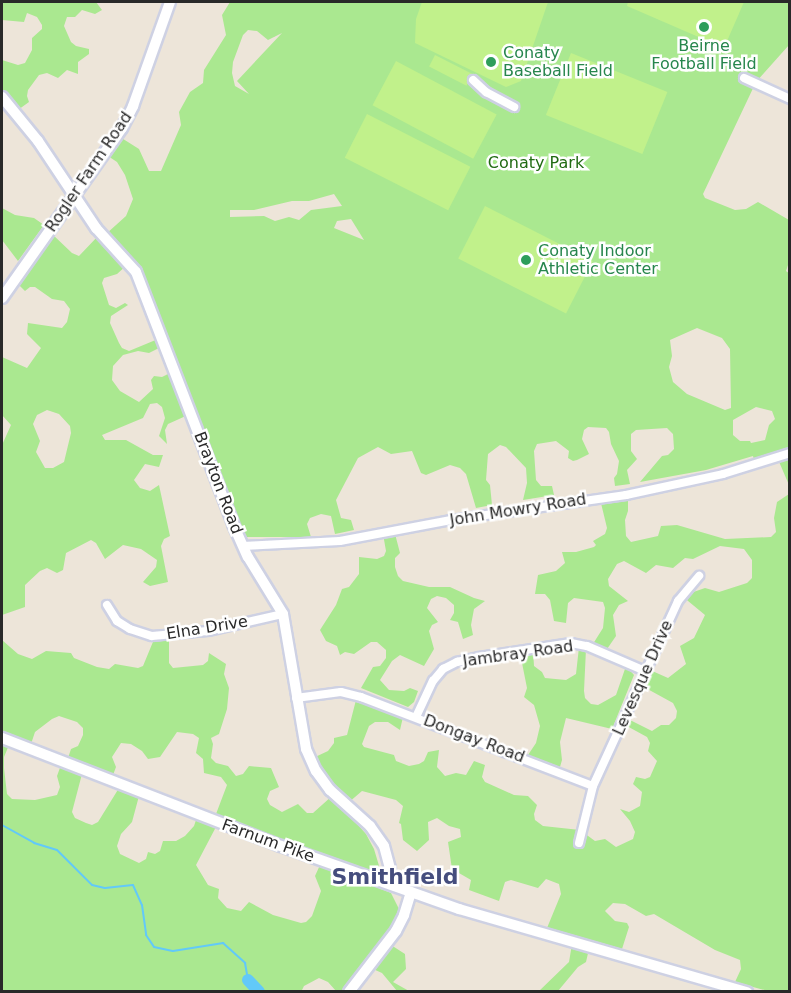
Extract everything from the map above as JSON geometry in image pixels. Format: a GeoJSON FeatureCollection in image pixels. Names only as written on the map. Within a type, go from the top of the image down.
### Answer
{"type":"FeatureCollection","features":[{"type":"Feature","properties":{"kind":"street","name":"Rogler Farm Road"},"geometry":{"type":"LineString","coordinates":[[2,298],[101,161],[134,106],[170,2]]}},
{"type":"Feature","properties":{"kind":"street"},"geometry":{"type":"LineString","coordinates":[[744,78],[789,99]]}},
{"type":"Feature","properties":{"kind":"street"},"geometry":{"type":"LineString","coordinates":[[473,80],[486,92],[514,107]]}},
{"type":"Feature","properties":{"kind":"street","name":"Brayton Road"},"geometry":{"type":"LineString","coordinates":[[2,97],[38,141],[73,197],[96,228],[136,272],[243,546],[283,614],[289,636],[296,698],[306,749],[316,771],[346,807],[370,826],[384,846],[390,869],[389,883]]}},
{"type":"Feature","properties":{"kind":"street","name":"John Mowry Road"},"geometry":{"type":"LineString","coordinates":[[243,546],[340,541],[451,520],[626,495],[723,474],[789,453]]}},
{"type":"Feature","properties":{"kind":"street","name":"Levesque Drive"},"geometry":{"type":"LineString","coordinates":[[593,786],[678,601],[699,576]]}},
{"type":"Feature","properties":{"kind":"street","name":"Elna Drive"},"geometry":{"type":"LineString","coordinates":[[107,605],[117,621],[130,629],[152,636],[208,631],[283,614]]}},
{"type":"Feature","properties":{"kind":"street","name":"Jambray Road"},"geometry":{"type":"LineString","coordinates":[[416,717],[433,681],[443,669],[457,662],[479,657],[572,643],[587,646],[645,671]]}},
{"type":"Feature","properties":{"kind":"street","name":"Dongay Road"},"geometry":{"type":"LineString","coordinates":[[296,698],[342,692],[416,717],[593,786]]}},
{"type":"Feature","properties":{"kind":"street","name":"Farnum Pike"},"geometry":{"type":"LineString","coordinates":[[2,738],[258,838],[469,912],[747,992]]}},
{"type":"Feature","properties":{"kind":"street"},"geometry":{"type":"LineString","coordinates":[[579,843],[593,786]]}},
{"type":"Feature","properties":{"kind":"street"},"geometry":{"type":"LineString","coordinates":[[349,992],[396,931],[411,892]]}},
{"type":"Feature","properties":{"kind":"green space"},"geometry":{"type":"Polygon","coordinates":[[[2,2],[96,2],[102,10],[95,14],[82,10],[75,17],[67,17],[64,26],[71,42],[76,46],[89,49],[89,54],[78,62],[78,74],[67,70],[58,78],[47,73],[39,75],[28,90],[29,102],[15,112],[2,98],[2,60],[18,65],[25,63],[32,50],[32,38],[42,29],[42,25],[37,17],[27,13],[24,22],[2,20],[2,2]]]}},
{"type":"Feature","properties":{"kind":"green space","name":"Conaty Park"},"geometry":{"type":"Polygon","coordinates":[[[230,2],[789,2],[789,45],[756,82],[703,194],[705,198],[735,210],[746,209],[758,202],[789,220],[789,262],[786,271],[790,274],[789,485],[777,457],[755,463],[753,456],[706,470],[640,482],[662,456],[668,455],[674,449],[673,434],[667,428],[636,430],[631,434],[631,451],[637,459],[627,470],[630,484],[615,486],[614,478],[619,461],[611,444],[609,432],[606,428],[588,427],[584,430],[582,439],[589,454],[577,460],[573,461],[568,458],[569,451],[556,441],[537,444],[534,451],[536,480],[541,486],[552,486],[554,495],[523,500],[527,483],[526,468],[506,447],[500,445],[488,454],[486,480],[490,485],[492,505],[476,508],[466,474],[460,468],[450,465],[426,475],[421,473],[412,451],[391,454],[378,447],[358,458],[336,500],[341,518],[351,520],[354,530],[335,534],[331,516],[321,514],[310,518],[307,524],[311,537],[243,537],[145,281],[130,259],[106,234],[126,216],[133,199],[125,175],[117,162],[108,156],[120,137],[139,149],[149,171],[161,171],[181,125],[179,112],[190,92],[203,83],[204,70],[226,35],[222,15],[230,2]],[[248,30],[243,35],[233,62],[232,73],[235,86],[249,94],[237,81],[282,33],[268,40],[257,31],[248,30]],[[334,194],[309,201],[292,201],[254,210],[230,210],[230,217],[264,216],[275,221],[289,217],[299,220],[311,210],[342,206],[334,194]],[[351,219],[337,221],[334,228],[364,240],[351,219]],[[697,328],[670,340],[672,356],[669,367],[673,382],[687,394],[725,410],[731,408],[730,349],[722,338],[697,328]],[[756,407],[733,420],[733,435],[740,441],[751,443],[765,440],[769,425],[775,419],[772,411],[756,407]]]}},
{"type":"Feature","properties":{"kind":"green space","name":"Conaty Baseball Field"},"geometry":{"type":"Polygon","coordinates":[[[422,2],[548,2],[521,81],[506,87],[415,43],[416,19],[422,2]]]}},
{"type":"Feature","properties":{"kind":"green space","name":"Beirne Football Field"},"geometry":{"type":"Polygon","coordinates":[[[628,2],[744,2],[724,48],[627,6],[628,2]]]}},
{"type":"Feature","properties":{"kind":"green space"},"geometry":{"type":"Polygon","coordinates":[[[571,53],[667,92],[642,154],[546,115],[571,53]]]}},
{"type":"Feature","properties":{"kind":"green space"},"geometry":{"type":"Polygon","coordinates":[[[435,55],[472,74],[467,86],[429,67],[435,55]]]}},
{"type":"Feature","properties":{"kind":"green space"},"geometry":{"type":"Polygon","coordinates":[[[396,61],[497,115],[473,159],[373,105],[396,61]]]}},
{"type":"Feature","properties":{"kind":"green space"},"geometry":{"type":"Polygon","coordinates":[[[367,114],[470,167],[448,210],[345,158],[367,114]]]}},
{"type":"Feature","properties":{"kind":"green space","name":"Conaty Indoor Athletic Center"},"geometry":{"type":"Polygon","coordinates":[[[485,206],[593,261],[566,314],[458,259],[485,206]]]}},
{"type":"Feature","properties":{"kind":"green space"},"geometry":{"type":"Polygon","coordinates":[[[2,208],[15,215],[34,218],[44,225],[18,261],[2,240],[2,208]]]}},
{"type":"Feature","properties":{"kind":"green space"},"geometry":{"type":"Polygon","coordinates":[[[51,233],[72,253],[79,256],[99,235],[127,265],[117,274],[104,278],[102,283],[109,305],[116,308],[125,303],[128,305],[111,316],[110,323],[122,348],[129,351],[158,339],[161,347],[149,353],[138,351],[123,355],[113,366],[112,380],[120,391],[139,402],[153,389],[151,380],[154,376],[162,377],[170,373],[188,415],[168,424],[165,430],[167,444],[159,436],[165,418],[162,407],[157,403],[150,404],[143,418],[102,435],[105,440],[126,440],[153,455],[163,455],[159,467],[145,464],[134,480],[140,488],[150,491],[159,485],[170,536],[164,539],[161,546],[168,582],[150,586],[143,582],[156,567],[157,560],[141,549],[123,545],[105,559],[96,543],[91,540],[66,553],[63,570],[57,573],[47,568],[40,571],[25,585],[25,607],[2,615],[2,445],[11,425],[2,415],[2,357],[27,368],[41,348],[27,334],[28,323],[62,328],[67,322],[70,309],[64,301],[52,299],[35,287],[30,287],[25,291],[16,282],[51,233]],[[47,410],[37,415],[33,424],[40,441],[36,452],[45,468],[53,468],[64,462],[71,433],[70,426],[59,414],[47,410]]]}},
{"type":"Feature","properties":{"kind":"green space"},"geometry":{"type":"Polygon","coordinates":[[[628,494],[626,536],[631,542],[658,536],[661,526],[677,525],[725,539],[771,537],[776,532],[774,518],[777,502],[789,494],[789,991],[768,991],[735,982],[741,969],[740,960],[715,950],[654,914],[646,916],[625,904],[613,903],[605,911],[615,921],[627,923],[629,927],[622,949],[547,928],[561,894],[559,884],[546,879],[538,888],[511,880],[505,882],[499,901],[469,890],[471,880],[452,869],[448,842],[461,837],[460,829],[449,826],[437,818],[428,822],[429,840],[417,851],[403,840],[399,823],[403,806],[396,800],[362,791],[348,803],[313,758],[328,751],[334,743],[334,738],[347,735],[356,700],[403,717],[400,730],[388,722],[375,722],[369,726],[362,744],[364,747],[394,755],[396,761],[409,766],[424,761],[428,752],[439,750],[437,767],[445,776],[456,773],[466,775],[474,761],[485,765],[482,777],[485,782],[514,795],[528,796],[537,805],[535,820],[543,826],[580,830],[595,841],[605,839],[616,847],[633,839],[635,832],[630,821],[620,809],[629,812],[640,806],[642,792],[633,784],[636,777],[645,779],[650,777],[657,761],[648,751],[650,743],[647,737],[625,725],[628,719],[652,731],[661,725],[669,725],[676,718],[677,711],[673,703],[642,686],[650,670],[668,678],[686,664],[680,646],[694,638],[705,615],[682,596],[705,588],[719,592],[747,583],[752,578],[752,560],[744,549],[720,546],[693,559],[685,558],[673,568],[656,565],[646,573],[624,561],[617,564],[608,579],[609,586],[628,601],[619,605],[613,615],[616,636],[605,652],[591,647],[603,628],[605,608],[603,602],[574,598],[568,603],[566,623],[554,621],[550,600],[545,594],[535,594],[538,575],[556,571],[565,563],[562,552],[576,552],[594,547],[596,545],[593,541],[605,534],[607,528],[600,499],[628,494]]]}},
{"type":"Feature","properties":{"kind":"green space"},"geometry":{"type":"Polygon","coordinates":[[[394,530],[400,553],[395,558],[395,567],[398,576],[403,581],[429,587],[450,587],[485,601],[474,609],[471,625],[473,635],[463,639],[458,622],[450,620],[454,613],[454,605],[446,598],[437,596],[431,599],[427,608],[438,622],[432,625],[429,631],[434,649],[424,666],[400,655],[392,661],[380,680],[389,690],[404,691],[410,688],[418,691],[414,702],[408,707],[361,688],[373,667],[380,666],[386,658],[386,650],[377,642],[371,642],[354,654],[345,652],[340,655],[337,646],[326,641],[320,630],[336,605],[342,589],[349,587],[359,574],[359,557],[377,559],[384,556],[386,551],[383,534],[394,530]]]}},
{"type":"Feature","properties":{"kind":"green space"},"geometry":{"type":"Polygon","coordinates":[[[169,636],[169,663],[173,668],[203,665],[208,661],[209,653],[226,664],[224,674],[229,688],[227,709],[219,734],[211,738],[213,744],[211,758],[216,763],[228,766],[236,776],[243,774],[249,766],[271,768],[279,787],[270,791],[267,799],[270,805],[282,812],[298,804],[307,813],[313,813],[332,796],[366,834],[374,849],[380,869],[374,875],[216,814],[227,785],[221,777],[204,773],[203,759],[196,753],[199,738],[193,734],[177,732],[160,757],[148,759],[142,751],[131,744],[121,743],[112,757],[116,767],[113,775],[68,758],[71,749],[78,746],[83,735],[83,728],[77,722],[59,716],[52,719],[35,732],[31,744],[2,732],[2,640],[18,654],[32,659],[46,651],[71,653],[74,658],[109,669],[115,664],[138,668],[143,666],[155,637],[169,636]]]}},
{"type":"Feature","properties":{"kind":"green space"},"geometry":{"type":"Polygon","coordinates":[[[579,647],[586,649],[584,691],[585,698],[591,704],[598,705],[616,695],[626,666],[634,675],[612,729],[566,718],[560,742],[562,760],[560,767],[528,755],[536,743],[540,726],[534,705],[524,697],[527,688],[520,653],[533,650],[534,666],[542,672],[545,678],[566,680],[576,674],[579,647]]]}},
{"type":"Feature","properties":{"kind":"green space"},"geometry":{"type":"Polygon","coordinates":[[[2,742],[9,745],[4,757],[4,768],[7,794],[12,799],[35,800],[57,795],[60,787],[57,776],[61,765],[82,774],[72,812],[75,818],[86,823],[92,825],[98,822],[119,788],[139,796],[132,822],[121,834],[117,846],[120,854],[139,863],[146,859],[148,852],[155,854],[160,851],[163,841],[176,841],[185,836],[194,826],[197,817],[217,825],[196,865],[208,885],[219,889],[218,898],[227,908],[241,911],[249,902],[273,915],[301,923],[306,922],[312,916],[321,891],[315,876],[320,865],[391,893],[399,909],[396,923],[346,991],[336,991],[328,982],[319,978],[304,986],[301,992],[2,991],[2,742]]]}},
{"type":"Feature","properties":{"kind":"green space"},"geometry":{"type":"Polygon","coordinates":[[[572,944],[589,949],[586,962],[578,967],[558,991],[538,992],[569,962],[572,944]]]}},
{"type":"Feature","properties":{"kind":"green space"},"geometry":{"type":"Polygon","coordinates":[[[391,945],[405,954],[406,969],[393,982],[409,991],[397,991],[382,973],[373,969],[391,945]]]}},
{"type":"Feature","properties":{"kind":"waterway"},"geometry":{"type":"LineString","coordinates":[[2,825],[34,843],[57,850],[92,885],[105,888],[133,885],[142,905],[146,935],[154,947],[173,951],[223,943],[245,963],[248,980]]}},
{"type":"Feature","properties":{"kind":"waterway"},"geometry":{"type":"LineString","coordinates":[[248,980],[259,992]]}},
{"type":"Feature","properties":{"kind":"place","name":"Beirne Football Field"},"geometry":{"type":"Point","coordinates":[704,27]}},
{"type":"Feature","properties":{"kind":"place","name":"Conaty Baseball Field"},"geometry":{"type":"Point","coordinates":[491,62]}},
{"type":"Feature","properties":{"kind":"place","name":"Conaty Indoor Athletic Center"},"geometry":{"type":"Point","coordinates":[526,260]}},
{"type":"Feature","properties":{"kind":"district","name":"Smithfield"},"geometry":{"type":"Point","coordinates":[395,877]}}]}
